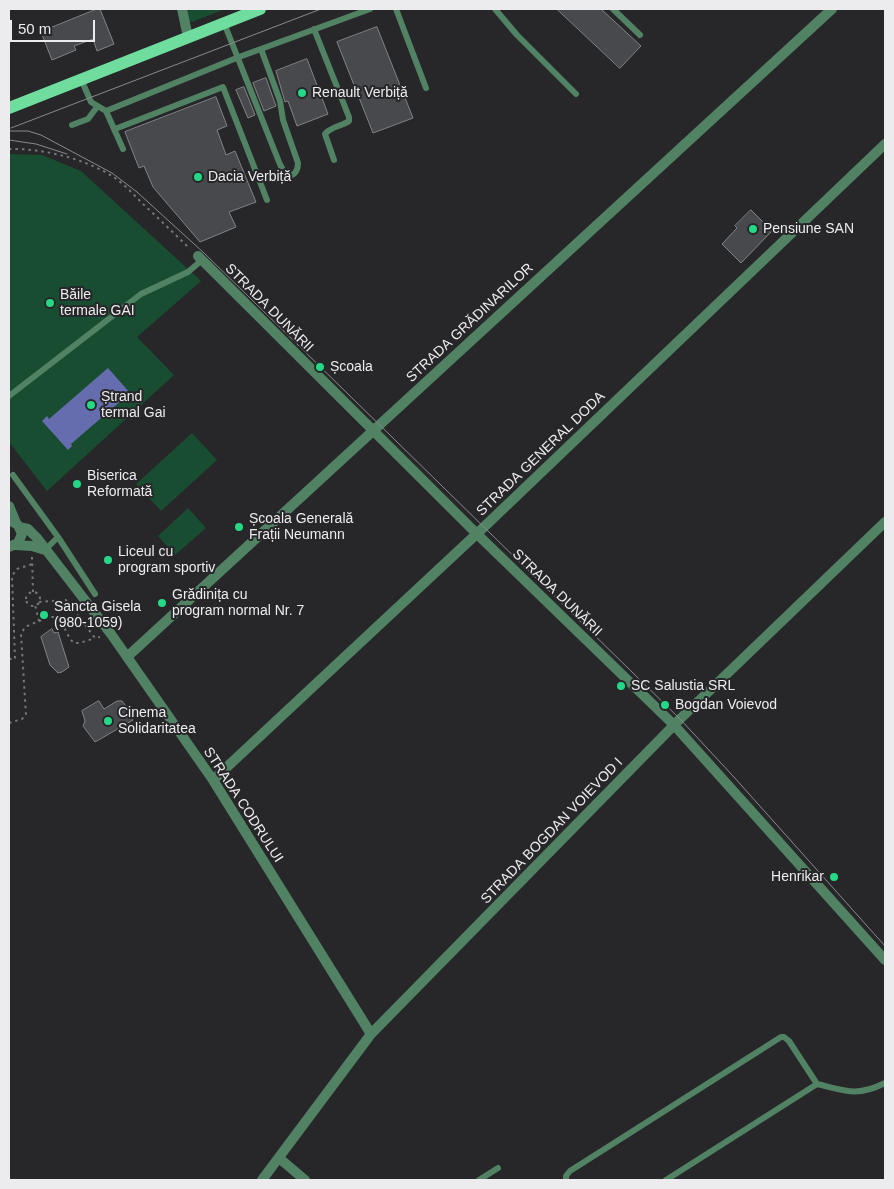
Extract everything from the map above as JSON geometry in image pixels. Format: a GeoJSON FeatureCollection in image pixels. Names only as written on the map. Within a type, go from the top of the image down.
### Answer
{"type":"FeatureCollection","features":[{"type":"Feature","properties":{"kind":"main road"},"geometry":{"type":"LineString","coordinates":[[10,105],[81,79],[254,10]]}},
{"type":"Feature","properties":{"kind":"street"},"geometry":{"type":"LineString","coordinates":[[182,9],[188,37]]}},
{"type":"Feature","properties":{"kind":"street","name":"STRADA GRĂDINARILOR"},"geometry":{"type":"LineString","coordinates":[[126,656],[832,9]]}},
{"type":"Feature","properties":{"kind":"street","name":"STRADA GENERAL DODA"},"geometry":{"type":"LineString","coordinates":[[213,780],[477,534],[885,144]]}},
{"type":"Feature","properties":{"kind":"street","name":"STRADA DUNĂRII"},"geometry":{"type":"LineString","coordinates":[[200,258],[477,534],[674,725],[885,960]]}},
{"type":"Feature","properties":{"kind":"street"},"geometry":{"type":"LineString","coordinates":[[9,506],[21,536],[11,547]]}},
{"type":"Feature","properties":{"kind":"street","name":"STRADA BOGDAN VOIEVOD I"},"geometry":{"type":"LineString","coordinates":[[262,1180],[371,1034],[674,725],[885,522]]}},
{"type":"Feature","properties":{"kind":"street","name":"STRADA CODRULUI"},"geometry":{"type":"LineString","coordinates":[[15,523],[32,532],[111,634],[213,780],[371,1034]]}},
{"type":"Feature","properties":{"kind":"street"},"geometry":{"type":"LineString","coordinates":[[11,547],[32,546],[45,550]]}},
{"type":"Feature","properties":{"kind":"street"},"geometry":{"type":"LineString","coordinates":[[279,1158],[305,1180]]}},
{"type":"Feature","properties":{"kind":"lane"},"geometry":{"type":"LineString","coordinates":[[106,111],[239,57],[370,9]]}},
{"type":"Feature","properties":{"kind":"lane"},"geometry":{"type":"LineString","coordinates":[[396,9],[426,88]]}},
{"type":"Feature","properties":{"kind":"lane"},"geometry":{"type":"LineString","coordinates":[[495,9],[517,35],[576,94]]}},
{"type":"Feature","properties":{"kind":"lane"},"geometry":{"type":"LineString","coordinates":[[613,9],[640,35]]}},
{"type":"Feature","properties":{"kind":"lane"},"geometry":{"type":"LineString","coordinates":[[224,23],[279,162],[284,171],[292,175],[296,173],[298,163],[283,120],[280,102],[261,49]]}},
{"type":"Feature","properties":{"kind":"lane"},"geometry":{"type":"LineString","coordinates":[[314,30],[350,117],[349,121],[345,124],[327,131],[325,134],[334,160]]}},
{"type":"Feature","properties":{"kind":"lane"},"geometry":{"type":"LineString","coordinates":[[81,79],[91,102],[106,111],[123,149]]}},
{"type":"Feature","properties":{"kind":"lane"},"geometry":{"type":"LineString","coordinates":[[115,129],[222,87],[267,200]]}},
{"type":"Feature","properties":{"kind":"lane"},"geometry":{"type":"LineString","coordinates":[[72,125],[88,119],[97,107]]}},
{"type":"Feature","properties":{"kind":"lane"},"geometry":{"type":"LineString","coordinates":[[9,396],[141,294],[188,272],[200,258]]}},
{"type":"Feature","properties":{"kind":"lane"},"geometry":{"type":"LineString","coordinates":[[13,475],[95,594]]}},
{"type":"Feature","properties":{"kind":"lane"},"geometry":{"type":"LineString","coordinates":[[45,550],[58,538]]}},
{"type":"Feature","properties":{"kind":"lane"},"geometry":{"type":"LineString","coordinates":[[566,1180],[566,1176],[570,1171],[781,1037],[787,1038],[817,1084],[850,1092],[858,1092],[874,1089],[885,1083]]}},
{"type":"Feature","properties":{"kind":"lane"},"geometry":{"type":"LineString","coordinates":[[666,1180],[817,1084]]}},
{"type":"Feature","properties":{"kind":"lane"},"geometry":{"type":"LineString","coordinates":[[479,1180],[498,1168]]}},
{"type":"Feature","properties":{"kind":"path"},"geometry":{"type":"LineString","coordinates":[[9,149],[44,151],[64,156],[115,178],[200,258]]}},
{"type":"Feature","properties":{"kind":"path"},"geometry":{"type":"LineString","coordinates":[[32,546],[33,592]]}},
{"type":"Feature","properties":{"kind":"path"},"geometry":{"type":"LineString","coordinates":[[15,659],[12,576],[17,569],[32,564]]}},
{"type":"Feature","properties":{"kind":"path"},"geometry":{"type":"LineString","coordinates":[[33,592],[38,594],[39,602]]}},
{"type":"Feature","properties":{"kind":"path"},"geometry":{"type":"LineString","coordinates":[[33,592],[27,595],[26,600],[29,604],[35,605],[39,602],[66,600],[95,638]]}},
{"type":"Feature","properties":{"kind":"path"},"geometry":{"type":"LineString","coordinates":[[35,605],[39,621]]}},
{"type":"Feature","properties":{"kind":"path"},"geometry":{"type":"LineString","coordinates":[[9,723],[22,719],[26,714],[22,631],[27,626],[51,617],[57,617],[74,643],[111,634]]}},
{"type":"Feature","properties":{"kind":"path"},"geometry":{"type":"LineString","coordinates":[[9,659],[22,659]]}},
{"type":"Feature","properties":{"kind":"green space"},"geometry":{"type":"Polygon","coordinates":[[[193,9],[225,9],[192,22],[189,21],[185,12],[193,9]]]}},
{"type":"Feature","properties":{"kind":"green space","name":"Ștrand termal Gai"},"geometry":{"type":"Polygon","coordinates":[[[9,154],[42,155],[81,171],[201,281],[137,337],[174,375],[47,491],[9,442],[9,154]]]}},
{"type":"Feature","properties":{"kind":"green space"},"geometry":{"type":"Polygon","coordinates":[[[192,433],[217,460],[161,511],[136,484],[192,433]]]}},
{"type":"Feature","properties":{"kind":"green space"},"geometry":{"type":"Polygon","coordinates":[[[188,508],[206,528],[175,555],[158,536],[188,508]]]}},
{"type":"Feature","properties":{"kind":"water","name":"Ștrand termal Gai"},"geometry":{"type":"Polygon","coordinates":[[[108,368],[130,393],[71,444],[72,446],[68,450],[42,421],[47,416],[49,419],[108,368]]]}},
{"type":"Feature","properties":{"kind":"building"},"geometry":{"type":"Polygon","coordinates":[[[100,9],[114,44],[97,51],[93,39],[74,46],[76,50],[52,60],[41,32],[100,9]]]}},
{"type":"Feature","properties":{"kind":"building"},"geometry":{"type":"Polygon","coordinates":[[[557,9],[601,9],[641,46],[620,68],[557,9]]]}},
{"type":"Feature","properties":{"kind":"building"},"geometry":{"type":"Polygon","coordinates":[[[377,27],[413,118],[373,133],[337,42],[377,27]]]}},
{"type":"Feature","properties":{"kind":"building","name":"Renault Verbiță"},"geometry":{"type":"Polygon","coordinates":[[[307,59],[328,114],[297,126],[288,101],[285,102],[276,71],[307,59]]]}},
{"type":"Feature","properties":{"kind":"building"},"geometry":{"type":"Polygon","coordinates":[[[266,78],[276,106],[264,111],[253,83],[266,78]]]}},
{"type":"Feature","properties":{"kind":"building"},"geometry":{"type":"Polygon","coordinates":[[[244,87],[255,115],[248,118],[236,90],[244,87]]]}},
{"type":"Feature","properties":{"kind":"building","name":"Dacia Verbiță"},"geometry":{"type":"Polygon","coordinates":[[[216,97],[227,126],[217,130],[226,155],[235,151],[256,202],[229,212],[236,227],[200,242],[153,187],[144,166],[139,168],[125,132],[216,97]]]}},
{"type":"Feature","properties":{"kind":"building"},"geometry":{"type":"Polygon","coordinates":[[[751,210],[772,231],[741,263],[722,244],[737,228],[735,226],[751,210]]]}},
{"type":"Feature","properties":{"kind":"building"},"geometry":{"type":"Polygon","coordinates":[[[52,629],[54,633],[58,632],[69,667],[58,673],[50,665],[41,637],[52,629]]]}},
{"type":"Feature","properties":{"kind":"building","name":"Cinema Solidaritatea"},"geometry":{"type":"Polygon","coordinates":[[[99,701],[104,709],[117,701],[122,701],[132,714],[129,715],[133,720],[95,742],[83,726],[85,721],[82,711],[99,701]]]}},
{"type":"Feature","properties":{"kind":"tram line"},"geometry":{"type":"LineString","coordinates":[[11,128],[321,9]]}},
{"type":"Feature","properties":{"kind":"tram line"},"geometry":{"type":"LineString","coordinates":[[9,131],[28,131],[41,135],[112,173],[137,192],[204,253],[680,719],[885,946]]}},
{"type":"Feature","properties":{"kind":"tram line"},"geometry":{"type":"LineString","coordinates":[[9,140],[36,144],[67,154]]}},
{"type":"Feature","properties":{"kind":"place","name":"Renault Verbiță"},"geometry":{"type":"Point","coordinates":[302,93]}},
{"type":"Feature","properties":{"kind":"place","name":"Dacia Verbiță"},"geometry":{"type":"Point","coordinates":[198,177]}},
{"type":"Feature","properties":{"kind":"place","name":"Pensiune SAN"},"geometry":{"type":"Point","coordinates":[753,229]}},
{"type":"Feature","properties":{"kind":"place","name":"Băile termale GAI"},"geometry":{"type":"Point","coordinates":[50,303]}},
{"type":"Feature","properties":{"kind":"place","name":"Școala"},"geometry":{"type":"Point","coordinates":[320,367]}},
{"type":"Feature","properties":{"kind":"place","name":"Ștrand termal Gai"},"geometry":{"type":"Point","coordinates":[91,405]}},
{"type":"Feature","properties":{"kind":"place","name":"Biserica Reformată"},"geometry":{"type":"Point","coordinates":[77,484]}},
{"type":"Feature","properties":{"kind":"place","name":"Școala Generală Frații Neumann"},"geometry":{"type":"Point","coordinates":[239,527]}},
{"type":"Feature","properties":{"kind":"place","name":"Liceul cu program sportiv"},"geometry":{"type":"Point","coordinates":[108,560]}},
{"type":"Feature","properties":{"kind":"place","name":"Grădinița cu program normal Nr. 7"},"geometry":{"type":"Point","coordinates":[162,603]}},
{"type":"Feature","properties":{"kind":"place","name":"Sancta Gisela (980-1059)"},"geometry":{"type":"Point","coordinates":[44,615]}},
{"type":"Feature","properties":{"kind":"place","name":"SC Salustia SRL"},"geometry":{"type":"Point","coordinates":[621,686]}},
{"type":"Feature","properties":{"kind":"place","name":"Bogdan Voievod"},"geometry":{"type":"Point","coordinates":[665,705]}},
{"type":"Feature","properties":{"kind":"place","name":"Cinema Solidaritatea"},"geometry":{"type":"Point","coordinates":[108,721]}},
{"type":"Feature","properties":{"kind":"place","name":"Henrikar"},"geometry":{"type":"Point","coordinates":[834,877]}}]}
